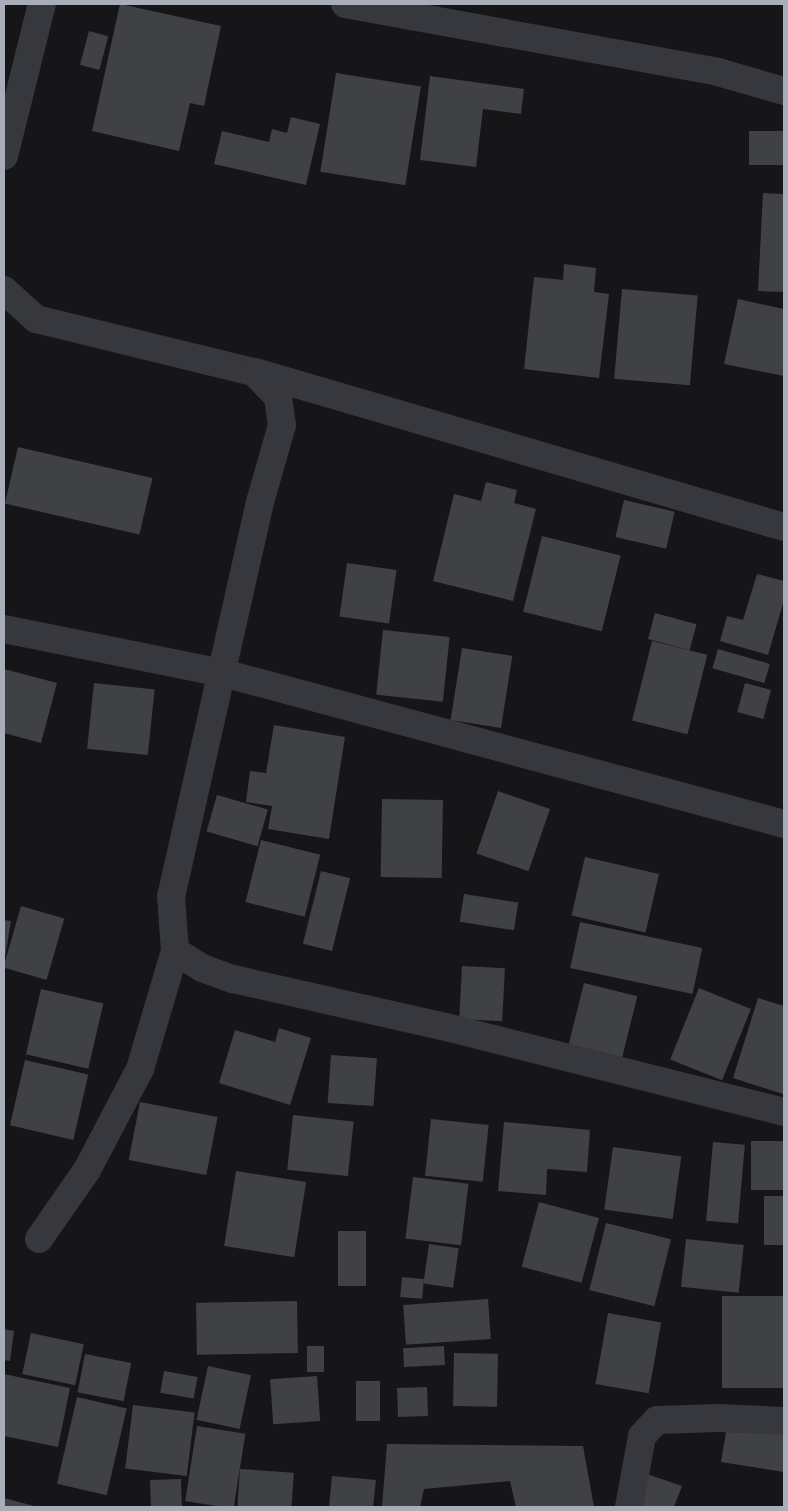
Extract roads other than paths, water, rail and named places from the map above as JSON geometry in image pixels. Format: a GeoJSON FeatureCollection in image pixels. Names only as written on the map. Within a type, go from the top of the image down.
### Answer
{"type":"FeatureCollection","features":[{"type":"Feature","properties":{"kind":"street"},"geometry":{"type":"LineString","coordinates":[[4,156],[42,4]]}},
{"type":"Feature","properties":{"kind":"street"},"geometry":{"type":"LineString","coordinates":[[345,4],[718,72],[784,91]]}},
{"type":"Feature","properties":{"kind":"street"},"geometry":{"type":"LineString","coordinates":[[4,290],[36,319],[254,372],[784,527]]}},
{"type":"Feature","properties":{"kind":"street"},"geometry":{"type":"LineString","coordinates":[[39,1240],[88,1170],[140,1069],[175,950],[171,896],[223,673],[260,502],[282,425],[278,397],[254,372]]}},
{"type":"Feature","properties":{"kind":"street"},"geometry":{"type":"LineString","coordinates":[[4,629],[223,673],[784,824]]}},
{"type":"Feature","properties":{"kind":"street"},"geometry":{"type":"LineString","coordinates":[[175,950],[202,968],[233,979],[450,1028],[784,1112]]}},
{"type":"Feature","properties":{"kind":"street"},"geometry":{"type":"LineString","coordinates":[[629,1507],[642,1436],[657,1420],[718,1418],[784,1421]]}}]}
